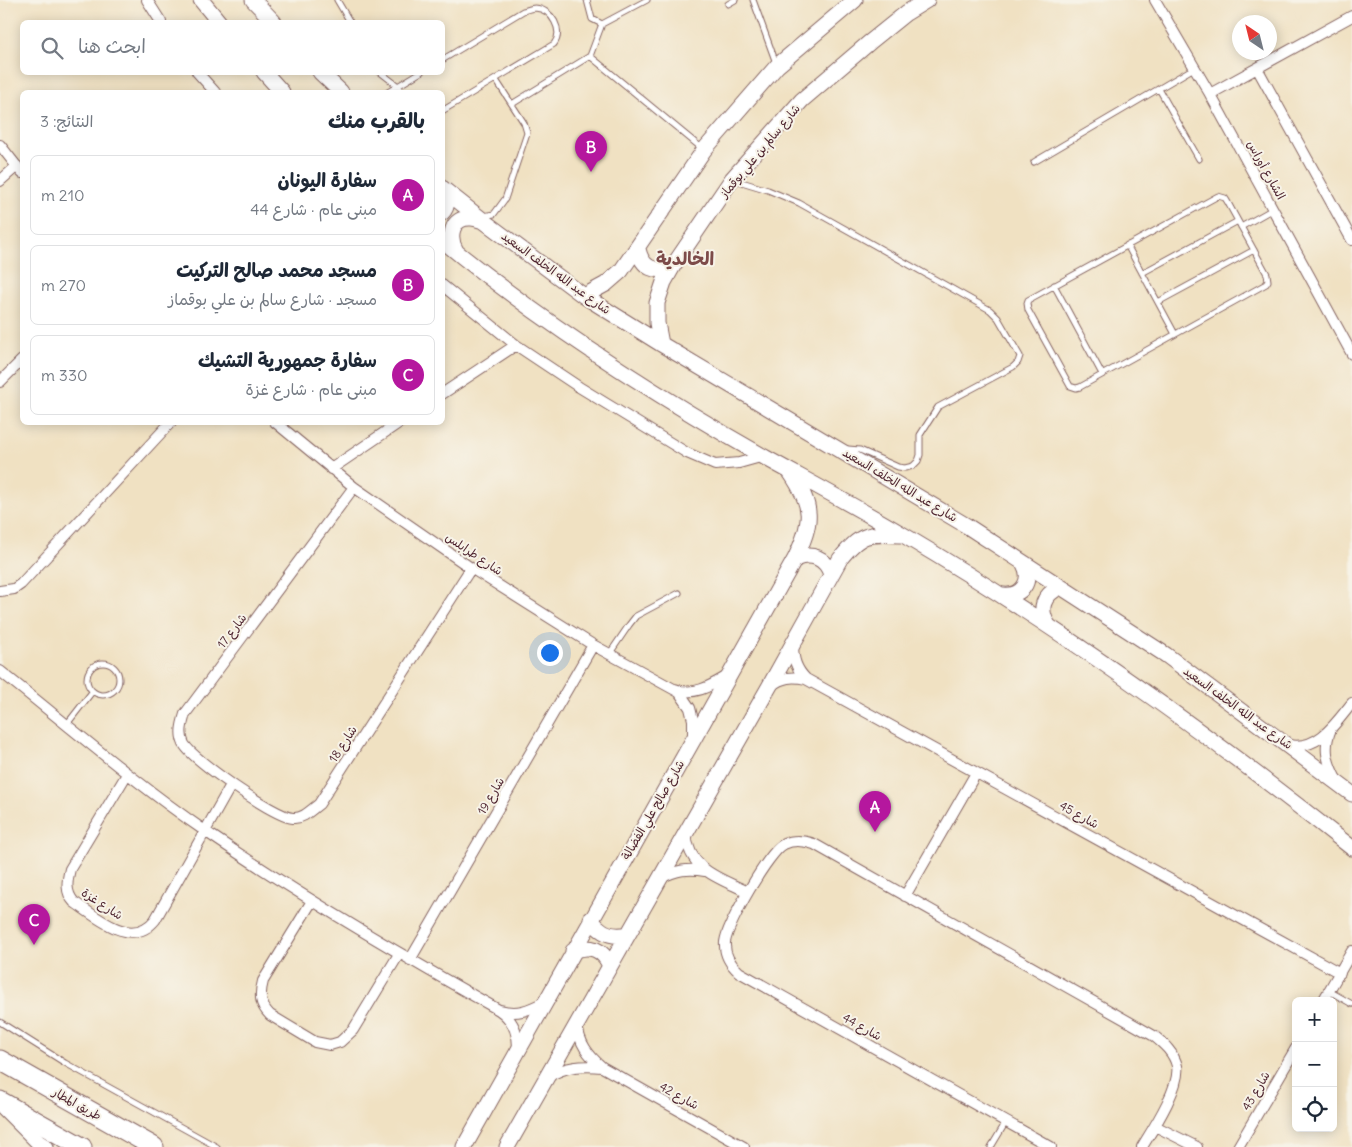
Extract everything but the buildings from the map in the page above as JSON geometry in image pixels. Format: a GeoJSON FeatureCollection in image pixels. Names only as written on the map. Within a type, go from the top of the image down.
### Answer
{"type":"FeatureCollection","features":[{"type":"Feature","properties":{"kind":"highway","name":"طريق المطار"},"geometry":{"type":"LineString","coordinates":[[0,1060],[154,1147]]}},
{"type":"Feature","properties":{"kind":"highway"},"geometry":{"type":"LineString","coordinates":[[0,1102],[82,1147]]}},
{"type":"Feature","properties":{"kind":"main road"},"geometry":{"type":"LineString","coordinates":[[201,0],[216,20]]}},
{"type":"Feature","properties":{"kind":"main road"},"geometry":{"type":"LineString","coordinates":[[254,0],[272,20]]}},
{"type":"Feature","properties":{"kind":"main road"},"geometry":{"type":"LineString","coordinates":[[584,296],[606,284],[621,271],[638,249],[704,150],[777,66],[854,0]]}},
{"type":"Feature","properties":{"kind":"main road","name":"شارع سالم بن علي بوقماز"},"geometry":{"type":"LineString","coordinates":[[660,344],[657,304],[664,282],[732,179],[802,100],[906,13],[927,0]]}},
{"type":"Feature","properties":{"kind":"main road"},"geometry":{"type":"LineString","coordinates":[[267,75],[280,90]]}},
{"type":"Feature","properties":{"kind":"main road"},"geometry":{"type":"LineString","coordinates":[[323,75],[339,90]]}},
{"type":"Feature","properties":{"kind":"main road","name":"شارع عبد الله الخلف السعيد"},"geometry":{"type":"LineString","coordinates":[[445,190],[584,296],[660,344],[967,526],[1166,655],[1352,794]]}},
{"type":"Feature","properties":{"kind":"main road"},"geometry":{"type":"LineString","coordinates":[[445,194],[448,199],[445,211]]}},
{"type":"Feature","properties":{"kind":"main road"},"geometry":{"type":"LineString","coordinates":[[456,251],[451,243],[451,234],[455,225],[462,220],[481,219]]}},
{"type":"Feature","properties":{"kind":"main road"},"geometry":{"type":"LineString","coordinates":[[445,242],[553,324],[633,377],[764,456],[903,535],[1003,595],[1048,625],[1144,690],[1279,790],[1352,848]]}},
{"type":"Feature","properties":{"kind":"main road"},"geometry":{"type":"LineString","coordinates":[[638,249],[640,258],[654,270],[664,270],[673,266]]}},
{"type":"Feature","properties":{"kind":"main road","name":"شارع صالح علي الفضالة"},"geometry":{"type":"LineString","coordinates":[[464,1147],[518,1047],[795,559],[808,527],[809,511],[806,498],[787,469]]}},
{"type":"Feature","properties":{"kind":"main road"},"geometry":{"type":"LineString","coordinates":[[507,1147],[770,687],[840,559],[859,538],[872,534],[903,535]]}},
{"type":"Feature","properties":{"kind":"main road"},"geometry":{"type":"LineString","coordinates":[[795,559],[810,555],[817,557],[824,561],[831,574]]}},
{"type":"Feature","properties":{"kind":"main road"},"geometry":{"type":"LineString","coordinates":[[1003,595],[1015,595],[1025,587],[1028,576],[1024,564]]}},
{"type":"Feature","properties":{"kind":"main road"},"geometry":{"type":"LineString","coordinates":[[1048,625],[1044,618],[1043,603],[1053,590],[1060,587]]}},
{"type":"Feature","properties":{"kind":"main road"},"geometry":{"type":"LineString","coordinates":[[591,919],[595,925],[607,934],[628,934]]}},
{"type":"Feature","properties":{"kind":"main road"},"geometry":{"type":"LineString","coordinates":[[573,951],[580,948],[596,949],[602,952],[610,966]]}},
{"type":"Feature","properties":{"kind":"main road"},"geometry":{"type":"LineString","coordinates":[[0,1102],[38,1142],[46,1147]]}},
{"type":"Feature","properties":{"kind":"main road"},"geometry":{"type":"LineString","coordinates":[[473,1147],[476,1126]]}},
{"type":"Feature","properties":{"kind":"street"},"geometry":{"type":"LineString","coordinates":[[147,0],[160,20]]}},
{"type":"Feature","properties":{"kind":"street","name":"الشارع أوراس"},"geometry":{"type":"LineString","coordinates":[[1155,0],[1210,94],[1352,354]]}},
{"type":"Feature","properties":{"kind":"street"},"geometry":{"type":"LineString","coordinates":[[1210,94],[1352,16]]}},
{"type":"Feature","properties":{"kind":"street"},"geometry":{"type":"LineString","coordinates":[[1257,68],[1349,228],[1352,240]]}},
{"type":"Feature","properties":{"kind":"street"},"geometry":{"type":"LineString","coordinates":[[200,75],[213,90]]}},
{"type":"Feature","properties":{"kind":"street"},"geometry":{"type":"LineString","coordinates":[[0,145],[20,170],[0,181]]}},
{"type":"Feature","properties":{"kind":"street"},"geometry":{"type":"LineString","coordinates":[[445,287],[516,345],[687,453],[715,465],[739,463],[764,456]]}},
{"type":"Feature","properties":{"kind":"street"},"geometry":{"type":"LineString","coordinates":[[445,392],[516,345]]}},
{"type":"Feature","properties":{"kind":"street"},"geometry":{"type":"LineString","coordinates":[[0,382],[20,362]]}},
{"type":"Feature","properties":{"kind":"street"},"geometry":{"type":"LineString","coordinates":[[0,591],[14,589],[21,584],[168,425]]}},
{"type":"Feature","properties":{"kind":"street","name":"شارع طرابلس"},"geometry":{"type":"LineString","coordinates":[[279,425],[354,487],[471,568],[593,645],[678,692],[690,708],[693,720],[692,741]]}},
{"type":"Feature","properties":{"kind":"street"},"geometry":{"type":"LineString","coordinates":[[331,469],[396,425]]}},
{"type":"Feature","properties":{"kind":"street","name":"شارع 17"},"geometry":{"type":"LineString","coordinates":[[231,785],[189,751],[184,744],[181,736],[181,727],[185,714],[354,487]]}},
{"type":"Feature","properties":{"kind":"street","name":"شارع 18"},"geometry":{"type":"LineString","coordinates":[[231,785],[282,815],[291,818],[300,817],[319,804],[471,568]]}},
{"type":"Feature","properties":{"kind":"street"},"geometry":{"type":"LineString","coordinates":[[793,644],[795,663],[799,672],[806,680]]}},
{"type":"Feature","properties":{"kind":"street","name":"شارع 19"},"geometry":{"type":"LineString","coordinates":[[410,960],[593,645]]}},
{"type":"Feature","properties":{"kind":"street"},"geometry":{"type":"LineString","coordinates":[[0,671],[127,774],[205,831],[312,901],[399,954],[499,1010],[513,1024],[517,1033],[518,1047]]}},
{"type":"Feature","properties":{"kind":"street","name":"شارع طرابلس"},"geometry":{"type":"LineString","coordinates":[[672,688],[692,692],[705,688],[730,674]]}},
{"type":"Feature","properties":{"kind":"street","name":"شارع 45"},"geometry":{"type":"LineString","coordinates":[[770,687],[785,678],[796,677],[806,680],[1340,973]]}},
{"type":"Feature","properties":{"kind":"street"},"geometry":{"type":"LineString","coordinates":[[1287,744],[1305,746],[1315,741],[1331,728],[1352,703]]}},
{"type":"Feature","properties":{"kind":"street"},"geometry":{"type":"LineString","coordinates":[[1331,728],[1327,739],[1326,751],[1327,760],[1337,782]]}},
{"type":"Feature","properties":{"kind":"street"},"geometry":{"type":"LineString","coordinates":[[905,896],[976,773]]}},
{"type":"Feature","properties":{"kind":"street","name":"شارع غزة"},"geometry":{"type":"LineString","coordinates":[[127,774],[70,869],[68,889],[69,897],[74,902],[122,932],[132,933],[150,927],[205,831]]}},
{"type":"Feature","properties":{"kind":"street"},"geometry":{"type":"LineString","coordinates":[[205,831],[231,785]]}},
{"type":"Feature","properties":{"kind":"street"},"geometry":{"type":"LineString","coordinates":[[686,834],[688,849],[692,858],[705,871],[748,892]]}},
{"type":"Feature","properties":{"kind":"street","name":"شارع 44"},"geometry":{"type":"LineString","coordinates":[[1051,1147],[739,972],[728,958],[725,942],[728,932],[748,892],[776,849],[785,843],[795,841],[814,844],[1154,1036],[1164,1044],[1175,1061],[1177,1077],[1155,1126],[1142,1147]]}},
{"type":"Feature","properties":{"kind":"street"},"geometry":{"type":"LineString","coordinates":[[660,878],[675,871],[685,869],[705,871]]}},
{"type":"Feature","properties":{"kind":"street"},"geometry":{"type":"LineString","coordinates":[[312,901],[263,982],[260,992],[261,1002],[270,1016],[315,1042],[330,1045],[340,1042],[353,1030],[399,954]]}},
{"type":"Feature","properties":{"kind":"street"},"geometry":{"type":"LineString","coordinates":[[1325,997],[1352,952]]}},
{"type":"Feature","properties":{"kind":"street"},"geometry":{"type":"LineString","coordinates":[[499,1010],[509,1013],[520,1012],[544,1002]]}},
{"type":"Feature","properties":{"kind":"street","name":"شارع 42"},"geometry":{"type":"LineString","coordinates":[[577,1024],[578,1037],[583,1046],[589,1055],[602,1067],[744,1147]]}},
{"type":"Feature","properties":{"kind":"street","name":"شارع 43"},"geometry":{"type":"LineString","coordinates":[[1238,1147],[1292,1055]]}},
{"type":"Feature","properties":{"kind":"street","name":"شارع 42"},"geometry":{"type":"LineString","coordinates":[[546,1078],[567,1068],[582,1066],[602,1067]]}},
{"type":"Feature","properties":{"kind":"street"},"geometry":{"type":"LineString","coordinates":[[1155,1126],[1197,1147]]}},
{"type":"Feature","properties":{"kind":"lane"},"geometry":{"type":"LineString","coordinates":[[337,0],[349,20]]}},
{"type":"Feature","properties":{"kind":"lane"},"geometry":{"type":"LineString","coordinates":[[587,0],[592,19],[602,24]]}},
{"type":"Feature","properties":{"kind":"lane"},"geometry":{"type":"LineString","coordinates":[[512,104],[590,56],[602,24],[647,0]]}},
{"type":"Feature","properties":{"kind":"lane"},"geometry":{"type":"LineString","coordinates":[[728,4],[735,0]]}},
{"type":"Feature","properties":{"kind":"lane"},"geometry":{"type":"LineString","coordinates":[[753,0],[777,66]]}},
{"type":"Feature","properties":{"kind":"lane"},"geometry":{"type":"LineString","coordinates":[[445,58],[524,11],[537,8],[546,11],[557,25],[558,36],[556,41],[546,50],[445,108]]}},
{"type":"Feature","properties":{"kind":"lane"},"geometry":{"type":"LineString","coordinates":[[590,56],[704,150]]}},
{"type":"Feature","properties":{"kind":"lane"},"geometry":{"type":"LineString","coordinates":[[1034,162],[1194,68]]}},
{"type":"Feature","properties":{"kind":"lane"},"geometry":{"type":"LineString","coordinates":[[384,75],[401,90]]}},
{"type":"Feature","properties":{"kind":"lane"},"geometry":{"type":"LineString","coordinates":[[391,90],[416,75]]}},
{"type":"Feature","properties":{"kind":"lane"},"geometry":{"type":"LineString","coordinates":[[481,219],[494,214],[505,199],[526,135],[526,127],[496,80]]}},
{"type":"Feature","properties":{"kind":"lane"},"geometry":{"type":"LineString","coordinates":[[1159,88],[1199,159]]}},
{"type":"Feature","properties":{"kind":"lane"},"geometry":{"type":"LineString","coordinates":[[732,179],[768,190],[798,203],[990,310],[998,318],[1020,356],[1018,362],[1013,367],[938,407],[920,435],[920,455],[918,461],[912,466],[905,468],[860,450],[838,448]]}},
{"type":"Feature","properties":{"kind":"lane"},"geometry":{"type":"LineString","coordinates":[[1218,196],[1225,198],[1238,221],[1267,274],[1268,281],[1266,284],[1080,386],[1076,388],[1070,386],[1026,306],[1028,300],[1218,196]]}},
{"type":"Feature","properties":{"kind":"lane"},"geometry":{"type":"LineString","coordinates":[[1241,227],[1273,209]]}},
{"type":"Feature","properties":{"kind":"lane"},"geometry":{"type":"LineString","coordinates":[[1142,273],[1238,221]]}},
{"type":"Feature","properties":{"kind":"lane"},"geometry":{"type":"LineString","coordinates":[[1127,245],[1175,334]]}},
{"type":"Feature","properties":{"kind":"lane"},"geometry":{"type":"LineString","coordinates":[[1158,302],[1254,250]]}},
{"type":"Feature","properties":{"kind":"lane"},"geometry":{"type":"LineString","coordinates":[[1054,285],[1102,374]]}},
{"type":"Feature","properties":{"kind":"lane"},"geometry":{"type":"LineString","coordinates":[[610,653],[636,616],[679,593]]}},
{"type":"Feature","properties":{"kind":"lane"},"geometry":{"type":"LineString","coordinates":[[104,663],[113,666],[119,678],[115,689],[104,695],[92,692],[86,678],[90,668],[104,663]]}},
{"type":"Feature","properties":{"kind":"lane"},"geometry":{"type":"LineString","coordinates":[[67,724],[92,692]]}},
{"type":"Feature","properties":{"kind":"lane"},"geometry":{"type":"LineString","coordinates":[[1329,990],[1352,1004]]}},
{"type":"Feature","properties":{"kind":"lane"},"geometry":{"type":"LineString","coordinates":[[0,1022],[65,1063],[217,1147]]}},
{"type":"Feature","properties":{"kind":"lane"},"geometry":{"type":"LineString","coordinates":[[991,1147],[1006,1122]]}},
{"type":"Feature","properties":{"kind":"place","name":"مسجد محمد صالح التركيت"},"geometry":{"type":"Point","coordinates":[591,172]}},
{"type":"Feature","properties":{"kind":"place","name":"سفارة اليونان"},"geometry":{"type":"Point","coordinates":[875,832]}},
{"type":"Feature","properties":{"kind":"place","name":"سفارة جمهورية التشيك"},"geometry":{"type":"Point","coordinates":[34,945]}},
{"type":"Feature","properties":{"kind":"district","name":"الخالدية"},"geometry":{"type":"Point","coordinates":[685,259]}}]}
